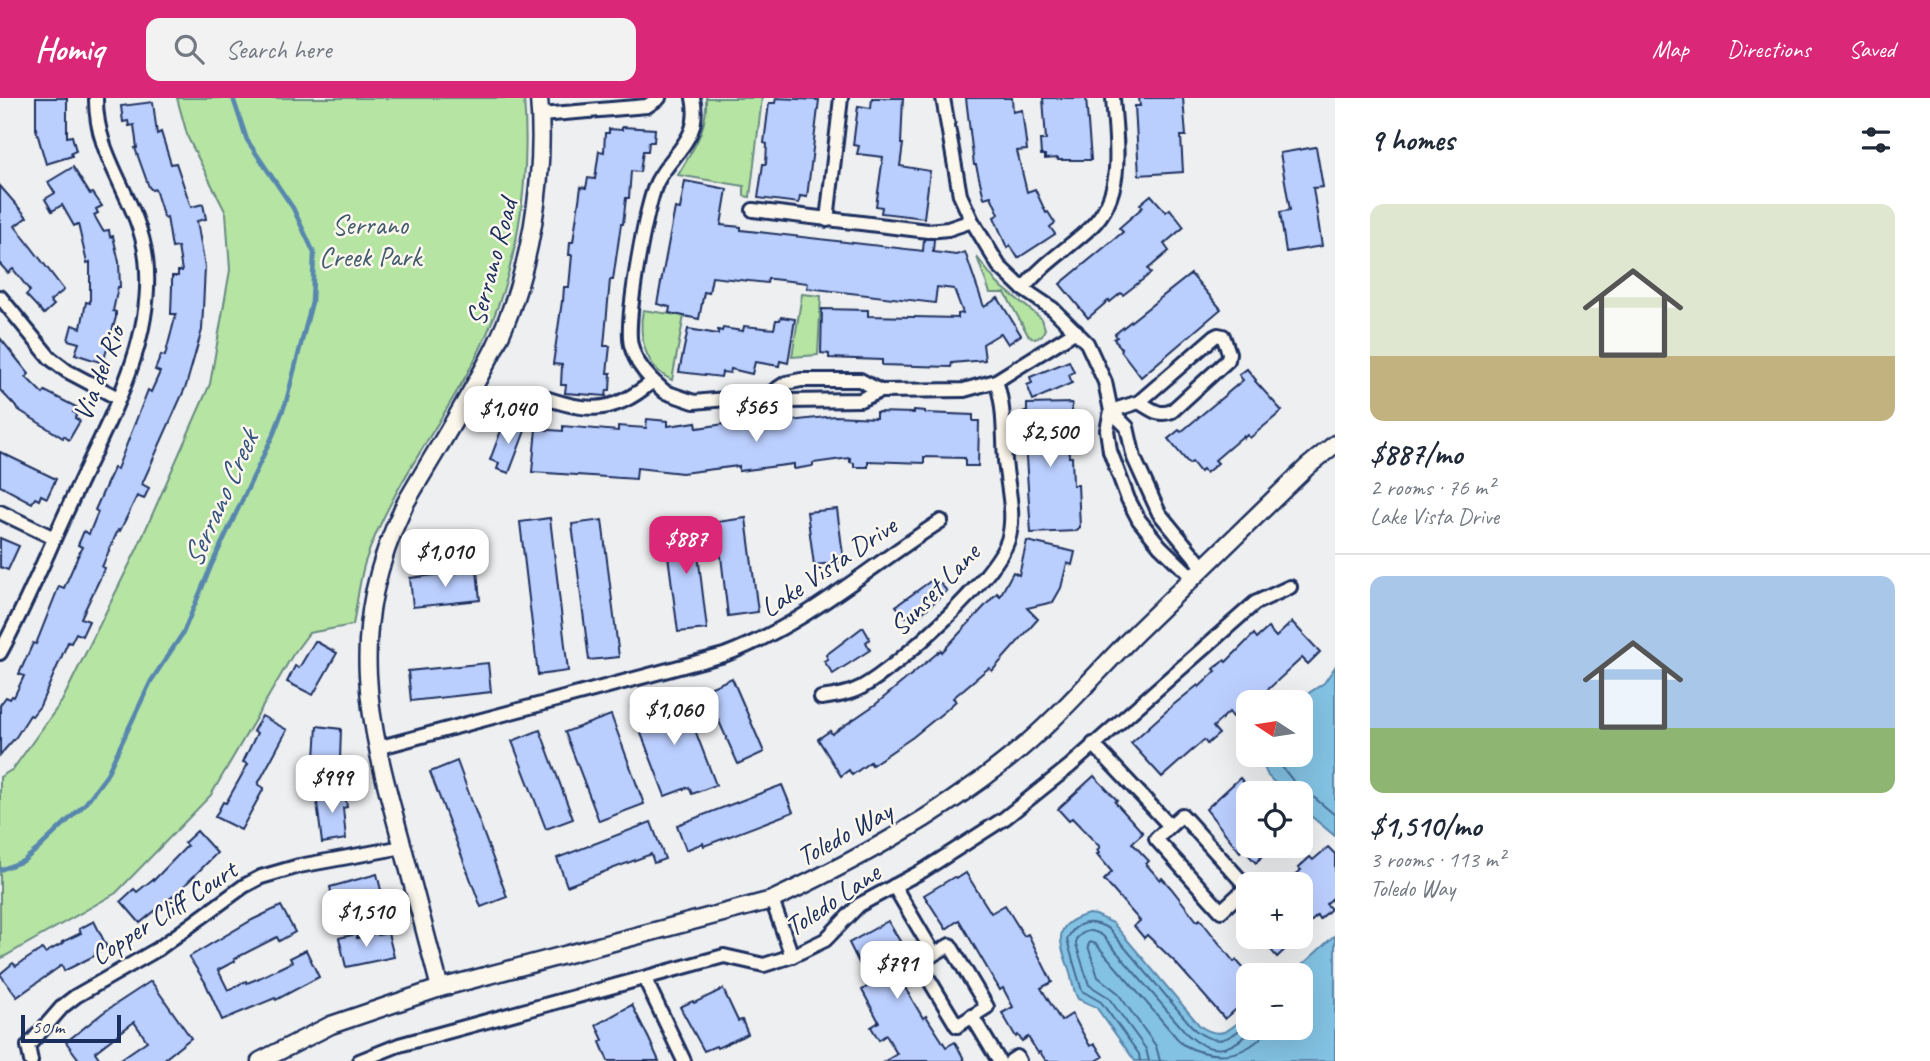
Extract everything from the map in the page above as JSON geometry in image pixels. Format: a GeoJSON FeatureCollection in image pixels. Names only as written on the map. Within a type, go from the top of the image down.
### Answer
{"type":"FeatureCollection","features":[{"type":"Feature","properties":{"kind":"main road","name":"Serrano Road"},"geometry":{"type":"LineString","coordinates":[[440,988],[370,717],[367,644],[370,613],[383,556],[405,504],[495,346],[510,310],[527,249],[535,206],[540,106]]}},
{"type":"Feature","properties":{"kind":"main road","name":"Toledo Way"},"geometry":{"type":"LineString","coordinates":[[260,1061],[331,1025],[440,988],[772,900],[894,837],[991,772],[1051,721],[1136,633],[1307,467],[1335,444]]}},
{"type":"Feature","properties":{"kind":"street","name":"Via del Rio"},"geometry":{"type":"LineString","coordinates":[[0,653],[118,398],[146,312],[143,242],[137,219],[103,148],[98,130],[96,98]]}},
{"type":"Feature","properties":{"kind":"street"},"geometry":{"type":"LineString","coordinates":[[540,106],[646,102],[659,98]]}},
{"type":"Feature","properties":{"kind":"street"},"geometry":{"type":"LineString","coordinates":[[694,98],[696,114],[692,133],[664,170],[652,193],[629,321],[632,347],[641,367],[665,392],[694,402],[768,395],[788,401],[860,400],[880,391],[964,390],[996,381],[1076,331]]}},
{"type":"Feature","properties":{"kind":"street"},"geometry":{"type":"LineString","coordinates":[[827,220],[841,98]]}},
{"type":"Feature","properties":{"kind":"street"},"geometry":{"type":"LineString","coordinates":[[943,98],[960,195],[972,220],[999,267],[1023,289],[1053,309],[1076,331],[1094,356],[1105,382],[1111,411],[1107,430],[1110,451],[1128,499],[1139,520],[1160,546],[1199,574]]}},
{"type":"Feature","properties":{"kind":"street"},"geometry":{"type":"LineString","coordinates":[[1023,289],[1042,268],[1091,227],[1113,191],[1117,159],[1113,98]]}},
{"type":"Feature","properties":{"kind":"street"},"geometry":{"type":"LineString","coordinates":[[753,210],[928,231],[948,229],[972,220]]}},
{"type":"Feature","properties":{"kind":"street"},"geometry":{"type":"LineString","coordinates":[[0,297],[50,358],[118,398]]}},
{"type":"Feature","properties":{"kind":"street"},"geometry":{"type":"LineString","coordinates":[[1111,411],[1139,402],[1214,337],[1223,336],[1229,353],[1228,360],[1172,411],[1164,414],[1139,402]]}},
{"type":"Feature","properties":{"kind":"street"},"geometry":{"type":"LineString","coordinates":[[768,395],[786,383],[801,380],[860,380],[880,391]]}},
{"type":"Feature","properties":{"kind":"street"},"geometry":{"type":"LineString","coordinates":[[533,394],[555,401],[603,408],[625,402],[653,381]]}},
{"type":"Feature","properties":{"kind":"street","name":"Sunset Lane"},"geometry":{"type":"LineString","coordinates":[[821,698],[860,688],[888,668],[949,615],[994,565],[1003,551],[1010,533],[1011,514],[1002,402],[996,381]]}},
{"type":"Feature","properties":{"kind":"street"},"geometry":{"type":"LineString","coordinates":[[1111,411],[1127,427],[1134,458],[1159,513],[1199,574]]}},
{"type":"Feature","properties":{"kind":"street"},"geometry":{"type":"LineString","coordinates":[[0,512],[54,538]]}},
{"type":"Feature","properties":{"kind":"street","name":"Lake Vista Drive"},"geometry":{"type":"LineString","coordinates":[[377,748],[724,655],[748,646],[807,615],[941,521]]}},
{"type":"Feature","properties":{"kind":"street","name":"Toledo Lane"},"geometry":{"type":"LineString","coordinates":[[359,1061],[373,1058],[398,1045],[724,956],[764,965],[792,956],[825,940],[859,905],[924,870],[1005,818],[1045,787],[1255,603],[1290,587]]}},
{"type":"Feature","properties":{"kind":"street"},"geometry":{"type":"LineString","coordinates":[[1093,744],[1170,826]]}},
{"type":"Feature","properties":{"kind":"street"},"geometry":{"type":"LineString","coordinates":[[1182,815],[1247,887],[1221,911],[1156,839],[1170,826],[1182,815]]}},
{"type":"Feature","properties":{"kind":"street","name":"Copper Cliff Court"},"geometry":{"type":"LineString","coordinates":[[31,1061],[28,1046],[63,1006],[158,949],[244,886],[261,877],[299,866],[403,847]]}},
{"type":"Feature","properties":{"kind":"street"},"geometry":{"type":"LineString","coordinates":[[894,886],[934,954]]}},
{"type":"Feature","properties":{"kind":"street"},"geometry":{"type":"LineString","coordinates":[[772,900],[792,956]]}},
{"type":"Feature","properties":{"kind":"street"},"geometry":{"type":"LineString","coordinates":[[950,945],[987,1007],[957,1026],[919,963],[934,954],[950,945]]}},
{"type":"Feature","properties":{"kind":"street"},"geometry":{"type":"LineString","coordinates":[[645,979],[684,1061]]}},
{"type":"Feature","properties":{"kind":"street"},"geometry":{"type":"LineString","coordinates":[[972,1016],[999,1061]]}},
{"type":"Feature","properties":{"kind":"street"},"geometry":{"type":"LineString","coordinates":[[1012,1061],[1017,1057],[1019,1061]]}},
{"type":"Feature","properties":{"kind":"green space","name":"Serrano Creek Park"},"geometry":{"type":"Polygon","coordinates":[[[177,98],[524,98],[525,166],[517,233],[501,299],[474,361],[401,484],[376,535],[365,562],[353,625],[309,633],[292,656],[211,795],[116,893],[0,959],[0,777],[13,769],[62,701],[137,549],[210,384],[230,270],[226,213],[188,138],[177,98]]]}},
{"type":"Feature","properties":{"kind":"green space"},"geometry":{"type":"Polygon","coordinates":[[[706,98],[762,98],[750,197],[744,196],[744,186],[678,175],[702,129],[706,98]]]}},
{"type":"Feature","properties":{"kind":"green space"},"geometry":{"type":"Polygon","coordinates":[[[977,257],[997,283],[1042,319],[1045,329],[1042,335],[1035,339],[1028,335],[1005,293],[990,293],[977,257]]]}},
{"type":"Feature","properties":{"kind":"green space"},"geometry":{"type":"Polygon","coordinates":[[[802,294],[821,296],[818,355],[792,357],[802,294]]]}},
{"type":"Feature","properties":{"kind":"green space"},"geometry":{"type":"Polygon","coordinates":[[[643,310],[684,316],[672,380],[655,368],[646,350],[642,330],[643,310]]]}},
{"type":"Feature","properties":{"kind":"water"},"geometry":{"type":"Polygon","coordinates":[[[1335,667],[1335,836],[1313,818],[1313,781],[1273,781],[1264,767],[1313,767],[1313,690],[1324,683],[1335,667]]]}},
{"type":"Feature","properties":{"kind":"water"},"geometry":{"type":"Polygon","coordinates":[[[1089,914],[1096,915],[1113,923],[1200,1026],[1220,1033],[1236,1024],[1236,1040],[1313,1040],[1313,963],[1304,963],[1335,935],[1335,1061],[1135,1061],[1096,1007],[1078,999],[1074,991],[1061,940],[1064,927],[1089,914]]]}},
{"type":"Feature","properties":{"kind":"building"},"geometry":{"type":"Polygon","coordinates":[[[36,98],[67,98],[67,137],[72,136],[76,151],[71,153],[72,156],[46,164],[36,129],[36,98]]]}},
{"type":"Feature","properties":{"kind":"building"},"geometry":{"type":"Polygon","coordinates":[[[776,98],[819,100],[807,197],[800,196],[799,203],[758,198],[763,164],[766,164],[767,144],[764,143],[769,103],[775,103],[776,98]]]}},
{"type":"Feature","properties":{"kind":"building"},"geometry":{"type":"Polygon","coordinates":[[[872,98],[903,98],[900,166],[930,171],[924,218],[881,213],[882,207],[876,206],[883,157],[857,154],[859,146],[853,145],[858,106],[871,108],[872,98]]]}},
{"type":"Feature","properties":{"kind":"building"},"geometry":{"type":"Polygon","coordinates":[[[966,98],[1012,98],[1013,112],[1022,110],[1027,150],[1017,151],[1027,192],[1035,189],[1046,213],[1048,212],[1055,223],[1050,227],[1055,234],[1018,258],[1010,245],[1007,248],[994,217],[999,214],[991,196],[984,198],[974,165],[966,98]]]}},
{"type":"Feature","properties":{"kind":"building"},"geometry":{"type":"Polygon","coordinates":[[[1043,98],[1086,98],[1091,160],[1045,159],[1045,155],[1041,155],[1040,140],[1046,140],[1043,98]]]}},
{"type":"Feature","properties":{"kind":"building"},"geometry":{"type":"Polygon","coordinates":[[[1139,98],[1183,98],[1186,136],[1181,136],[1183,172],[1139,175],[1135,106],[1140,106],[1139,98]]]}},
{"type":"Feature","properties":{"kind":"building"},"geometry":{"type":"Polygon","coordinates":[[[153,102],[157,134],[161,132],[171,164],[176,163],[191,207],[203,204],[206,219],[197,221],[205,267],[202,330],[186,386],[142,484],[149,488],[144,499],[137,496],[120,531],[118,530],[102,567],[105,568],[81,618],[89,621],[82,636],[76,633],[71,643],[68,642],[40,706],[0,755],[0,705],[6,697],[14,697],[24,676],[19,674],[33,643],[36,644],[59,586],[64,588],[82,547],[78,545],[84,531],[89,534],[98,512],[95,510],[114,468],[117,469],[148,390],[151,392],[160,372],[155,370],[161,355],[165,356],[176,314],[171,314],[172,276],[178,276],[178,271],[182,271],[178,247],[172,248],[167,217],[164,218],[155,189],[149,187],[135,148],[134,125],[129,126],[128,121],[123,122],[121,106],[153,102]]]}},
{"type":"Feature","properties":{"kind":"building"},"geometry":{"type":"Polygon","coordinates":[[[622,127],[655,129],[654,142],[649,142],[648,151],[643,151],[640,172],[631,171],[629,198],[626,198],[613,280],[610,280],[604,346],[610,346],[607,373],[611,373],[610,390],[607,390],[606,396],[565,393],[566,385],[561,385],[562,365],[553,364],[564,287],[569,287],[572,255],[569,255],[570,242],[573,242],[581,187],[586,188],[588,178],[595,179],[599,151],[604,152],[605,133],[609,133],[609,129],[622,130],[622,127]]]}},
{"type":"Feature","properties":{"kind":"building"},"geometry":{"type":"Polygon","coordinates":[[[1316,147],[1323,187],[1313,188],[1322,246],[1286,252],[1280,212],[1290,210],[1280,153],[1316,147]]]}},
{"type":"Feature","properties":{"kind":"building"},"geometry":{"type":"Polygon","coordinates":[[[73,167],[90,194],[93,193],[102,206],[96,209],[98,213],[94,215],[103,231],[109,230],[110,237],[113,236],[119,262],[120,287],[113,311],[116,312],[116,317],[103,363],[75,354],[79,343],[68,340],[72,325],[81,328],[86,302],[90,303],[90,262],[87,263],[78,224],[74,226],[62,205],[52,211],[45,199],[55,193],[48,182],[73,167]]]}},
{"type":"Feature","properties":{"kind":"building"},"geometry":{"type":"Polygon","coordinates":[[[685,181],[727,189],[721,225],[741,227],[741,230],[923,251],[924,239],[934,239],[933,252],[956,255],[965,252],[984,307],[998,298],[1021,335],[1008,344],[1001,333],[983,344],[985,360],[952,363],[951,367],[882,365],[882,360],[829,358],[829,354],[821,353],[822,309],[868,310],[868,316],[958,318],[958,314],[963,313],[954,289],[937,287],[935,303],[807,288],[808,283],[768,279],[767,283],[712,277],[709,293],[704,292],[699,319],[669,313],[670,307],[657,304],[675,208],[680,209],[685,181]]]}},
{"type":"Feature","properties":{"kind":"building"},"geometry":{"type":"Polygon","coordinates":[[[0,186],[27,217],[15,226],[64,290],[50,301],[54,305],[44,314],[26,295],[30,291],[13,269],[8,273],[0,264],[0,186]]]}},
{"type":"Feature","properties":{"kind":"building"},"geometry":{"type":"Polygon","coordinates":[[[1151,195],[1166,212],[1170,209],[1184,227],[1164,244],[1169,251],[1148,269],[1151,273],[1123,295],[1121,293],[1110,302],[1109,300],[1088,318],[1060,284],[1123,232],[1119,228],[1143,207],[1140,204],[1151,195]]]}},
{"type":"Feature","properties":{"kind":"building"},"geometry":{"type":"Polygon","coordinates":[[[1191,274],[1221,309],[1141,377],[1121,351],[1114,339],[1117,337],[1115,334],[1191,274]]]}},
{"type":"Feature","properties":{"kind":"building"},"geometry":{"type":"Polygon","coordinates":[[[781,317],[795,319],[788,363],[780,361],[779,366],[755,362],[752,374],[731,369],[730,373],[722,372],[721,377],[679,372],[688,329],[718,334],[718,330],[722,331],[723,328],[743,331],[744,326],[774,329],[776,320],[781,317]]]}},
{"type":"Feature","properties":{"kind":"building"},"geometry":{"type":"Polygon","coordinates":[[[0,338],[29,374],[26,377],[43,394],[45,391],[76,407],[73,412],[77,414],[75,418],[80,421],[69,440],[19,410],[0,390],[0,338]]]}},
{"type":"Feature","properties":{"kind":"building"},"geometry":{"type":"Polygon","coordinates":[[[1069,361],[1074,372],[1069,375],[1072,383],[1033,400],[1027,385],[1032,383],[1030,377],[1069,361]]]}},
{"type":"Feature","properties":{"kind":"building"},"geometry":{"type":"Polygon","coordinates":[[[1247,369],[1282,411],[1250,438],[1243,436],[1215,460],[1218,463],[1206,473],[1203,469],[1200,472],[1192,462],[1189,464],[1168,439],[1179,430],[1181,432],[1243,380],[1239,375],[1247,369]]]}},
{"type":"Feature","properties":{"kind":"building"},"geometry":{"type":"Polygon","coordinates":[[[1072,403],[1072,417],[1068,417],[1069,457],[1072,457],[1073,485],[1078,485],[1080,527],[1076,531],[1031,533],[1023,412],[1027,412],[1027,404],[1072,403]]]}},
{"type":"Feature","properties":{"kind":"building"},"geometry":{"type":"Polygon","coordinates":[[[914,410],[973,415],[973,421],[979,421],[978,466],[965,466],[965,458],[924,457],[924,463],[868,461],[868,467],[854,467],[850,458],[813,463],[813,466],[794,469],[794,464],[739,471],[739,466],[682,473],[637,468],[636,479],[532,472],[536,429],[563,431],[563,426],[618,431],[618,426],[646,428],[647,419],[668,421],[668,426],[696,422],[697,428],[772,417],[772,423],[835,416],[876,418],[876,412],[914,413],[914,410]]]}},
{"type":"Feature","properties":{"kind":"building"},"geometry":{"type":"Polygon","coordinates":[[[505,420],[526,428],[509,473],[497,469],[499,463],[490,460],[505,420]]]}},
{"type":"Feature","properties":{"kind":"building"},"geometry":{"type":"Polygon","coordinates":[[[0,452],[56,479],[47,498],[41,495],[39,500],[35,498],[32,503],[0,486],[0,452]]]}},
{"type":"Feature","properties":{"kind":"building"},"geometry":{"type":"Polygon","coordinates":[[[837,509],[844,562],[814,565],[807,512],[837,509]]]}},
{"type":"Feature","properties":{"kind":"building"},"geometry":{"type":"Polygon","coordinates":[[[550,518],[568,671],[538,675],[520,522],[550,518]]]}},
{"type":"Feature","properties":{"kind":"building"},"geometry":{"type":"Polygon","coordinates":[[[746,518],[758,612],[728,616],[717,522],[746,518]]]}},
{"type":"Feature","properties":{"kind":"building"},"geometry":{"type":"Polygon","coordinates":[[[602,520],[619,657],[589,660],[572,524],[602,520]]]}},
{"type":"Feature","properties":{"kind":"building"},"geometry":{"type":"Polygon","coordinates":[[[694,521],[707,629],[678,632],[664,525],[694,521]]]}},
{"type":"Feature","properties":{"kind":"building"},"geometry":{"type":"Polygon","coordinates":[[[0,538],[19,546],[8,570],[0,567],[0,538]]]}},
{"type":"Feature","properties":{"kind":"building"},"geometry":{"type":"Polygon","coordinates":[[[1027,541],[1075,552],[1072,565],[1067,563],[1061,588],[1053,602],[1027,608],[1038,619],[992,671],[989,668],[953,698],[956,701],[945,711],[872,765],[870,762],[852,775],[849,770],[841,776],[818,739],[830,731],[832,734],[876,704],[941,650],[942,652],[997,593],[1000,596],[1013,572],[1019,575],[1027,541]]]}},
{"type":"Feature","properties":{"kind":"building"},"geometry":{"type":"Polygon","coordinates":[[[477,570],[480,600],[413,607],[410,578],[477,570]]]}},
{"type":"Feature","properties":{"kind":"building"},"geometry":{"type":"Polygon","coordinates":[[[932,580],[935,583],[938,581],[947,591],[914,620],[909,614],[906,617],[896,606],[932,580]]]}},
{"type":"Feature","properties":{"kind":"building"},"geometry":{"type":"Polygon","coordinates":[[[1292,622],[1320,652],[1308,664],[1302,658],[1267,690],[1236,690],[1236,714],[1233,717],[1229,712],[1213,727],[1219,734],[1207,744],[1204,740],[1162,777],[1131,743],[1172,706],[1198,685],[1199,687],[1216,671],[1214,669],[1224,660],[1226,662],[1254,634],[1257,638],[1268,628],[1276,637],[1292,622]]]}},
{"type":"Feature","properties":{"kind":"building"},"geometry":{"type":"Polygon","coordinates":[[[863,627],[870,639],[866,642],[870,650],[833,674],[824,661],[828,659],[826,655],[863,627]]]}},
{"type":"Feature","properties":{"kind":"building"},"geometry":{"type":"Polygon","coordinates":[[[315,641],[337,653],[313,695],[287,682],[295,666],[299,668],[315,641]]]}},
{"type":"Feature","properties":{"kind":"building"},"geometry":{"type":"Polygon","coordinates":[[[488,663],[491,692],[411,701],[408,671],[488,663]]]}},
{"type":"Feature","properties":{"kind":"building"},"geometry":{"type":"Polygon","coordinates":[[[732,678],[764,752],[738,764],[705,690],[732,678]]]}},
{"type":"Feature","properties":{"kind":"building"},"geometry":{"type":"Polygon","coordinates":[[[682,696],[716,785],[692,794],[689,787],[665,796],[631,707],[642,703],[644,710],[682,696]]]}},
{"type":"Feature","properties":{"kind":"building"},"geometry":{"type":"Polygon","coordinates":[[[611,715],[644,804],[599,821],[565,732],[611,715]]]}},
{"type":"Feature","properties":{"kind":"building"},"geometry":{"type":"Polygon","coordinates":[[[262,716],[287,730],[258,784],[264,788],[241,830],[215,817],[248,764],[243,762],[257,733],[253,731],[262,716]]]}},
{"type":"Feature","properties":{"kind":"building"},"geometry":{"type":"Polygon","coordinates":[[[317,726],[341,729],[340,760],[344,760],[343,778],[314,775],[317,726]]]}},
{"type":"Feature","properties":{"kind":"building"},"geometry":{"type":"Polygon","coordinates":[[[540,730],[573,819],[546,829],[512,741],[540,730]]]}},
{"type":"Feature","properties":{"kind":"building"},"geometry":{"type":"Polygon","coordinates":[[[457,761],[507,897],[481,907],[430,772],[457,761]]]}},
{"type":"Feature","properties":{"kind":"building"},"geometry":{"type":"Polygon","coordinates":[[[1094,776],[1117,800],[1115,802],[1143,833],[1132,843],[1149,861],[1146,864],[1171,888],[1197,921],[1200,919],[1234,962],[1236,960],[1239,963],[1236,963],[1236,1009],[1225,1019],[1174,961],[1147,935],[1144,938],[1134,926],[1140,921],[1104,880],[1112,872],[1097,854],[1100,847],[1072,818],[1069,821],[1058,809],[1094,776]]]}},
{"type":"Feature","properties":{"kind":"building"},"geometry":{"type":"Polygon","coordinates":[[[1236,782],[1236,847],[1206,809],[1236,782]]]}},
{"type":"Feature","properties":{"kind":"building"},"geometry":{"type":"Polygon","coordinates":[[[782,785],[793,812],[704,846],[703,843],[686,850],[677,825],[782,785]]]}},
{"type":"Feature","properties":{"kind":"building"},"geometry":{"type":"Polygon","coordinates":[[[344,789],[347,807],[343,808],[346,839],[322,843],[316,794],[344,789]]]}},
{"type":"Feature","properties":{"kind":"building"},"geometry":{"type":"Polygon","coordinates":[[[651,822],[665,859],[654,863],[651,854],[567,886],[557,858],[651,822]]]}},
{"type":"Feature","properties":{"kind":"building"},"geometry":{"type":"Polygon","coordinates":[[[197,831],[217,853],[178,892],[140,923],[121,901],[134,889],[137,892],[154,880],[187,846],[184,843],[197,831]]]}},
{"type":"Feature","properties":{"kind":"building"},"geometry":{"type":"Polygon","coordinates":[[[1328,847],[1335,854],[1335,896],[1326,904],[1331,909],[1320,919],[1317,916],[1313,920],[1313,872],[1299,872],[1301,870],[1298,868],[1309,858],[1313,860],[1328,847]]]}},
{"type":"Feature","properties":{"kind":"building"},"geometry":{"type":"Polygon","coordinates":[[[966,873],[991,913],[1005,905],[1024,936],[1028,934],[1052,982],[1041,988],[1061,1021],[1072,1014],[1090,1046],[1095,1044],[1103,1057],[1096,1061],[1046,1061],[1028,1037],[1022,1041],[1018,1035],[1016,1037],[1002,1013],[1013,1007],[959,920],[946,929],[924,895],[966,873]]]}},
{"type":"Feature","properties":{"kind":"building"},"geometry":{"type":"Polygon","coordinates":[[[377,874],[383,898],[353,907],[354,911],[336,915],[330,887],[377,874]]]}},
{"type":"Feature","properties":{"kind":"building"},"geometry":{"type":"Polygon","coordinates":[[[281,906],[295,932],[279,941],[277,937],[218,970],[228,990],[292,962],[290,958],[306,950],[319,977],[276,1000],[275,998],[222,1020],[205,982],[189,957],[281,906]]]}},
{"type":"Feature","properties":{"kind":"building"},"geometry":{"type":"Polygon","coordinates":[[[94,921],[107,947],[64,971],[62,965],[17,997],[0,974],[13,963],[16,966],[42,949],[45,953],[81,933],[79,929],[94,921]]]}},
{"type":"Feature","properties":{"kind":"building"},"geometry":{"type":"Polygon","coordinates":[[[888,921],[907,953],[894,961],[908,983],[904,986],[923,1018],[926,1016],[946,1047],[955,1042],[965,1061],[885,1061],[897,1054],[886,1035],[879,1040],[871,1027],[879,1022],[862,990],[870,985],[849,943],[888,921]]]}},
{"type":"Feature","properties":{"kind":"building"},"geometry":{"type":"Polygon","coordinates":[[[388,933],[394,957],[346,967],[339,938],[356,934],[357,938],[388,933]]]}},
{"type":"Feature","properties":{"kind":"building"},"geometry":{"type":"Polygon","coordinates":[[[1270,949],[1286,949],[1277,957],[1270,949]]]}},
{"type":"Feature","properties":{"kind":"building"},"geometry":{"type":"Polygon","coordinates":[[[151,981],[191,1038],[162,1061],[118,1061],[147,1041],[134,1022],[95,1052],[101,1061],[80,1061],[66,1042],[104,1012],[151,981]]]}},
{"type":"Feature","properties":{"kind":"building"},"geometry":{"type":"Polygon","coordinates":[[[723,989],[738,1021],[742,1020],[748,1034],[704,1051],[680,1007],[723,989]]]}},
{"type":"Feature","properties":{"kind":"building"},"geometry":{"type":"Polygon","coordinates":[[[632,1005],[659,1061],[608,1061],[596,1025],[632,1005]]]}},
{"type":"Feature","properties":{"kind":"waterway","name":"Serrano Creek"},"geometry":{"type":"LineString","coordinates":[[0,870],[23,861],[39,848],[85,804],[106,776],[151,681],[183,633],[286,402],[312,302],[314,253],[293,208],[247,140],[233,98]]}}]}
